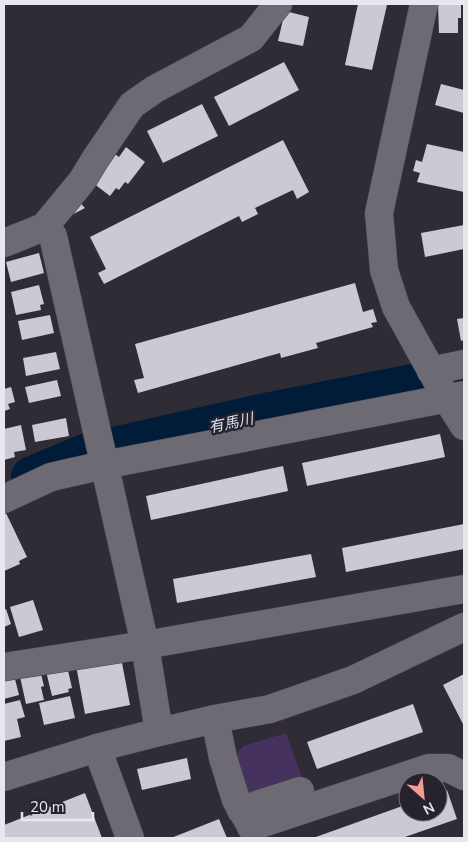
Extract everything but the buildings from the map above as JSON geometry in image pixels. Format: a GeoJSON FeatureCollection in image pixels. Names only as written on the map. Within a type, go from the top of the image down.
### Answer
{"type":"FeatureCollection","features":[{"type":"Feature","properties":{"kind":"street"},"geometry":{"type":"LineString","coordinates":[[4,243],[44,227],[82,181],[132,105],[155,89],[251,38],[278,4]]}},
{"type":"Feature","properties":{"kind":"street"},"geometry":{"type":"LineString","coordinates":[[424,4],[379,213],[384,270],[396,307],[432,372],[452,397],[464,426]]}},
{"type":"Feature","properties":{"kind":"street"},"geometry":{"type":"LineString","coordinates":[[44,227],[53,236],[145,645],[159,732]]}},
{"type":"Feature","properties":{"kind":"street"},"geometry":{"type":"LineString","coordinates":[[432,372],[464,364]]}},
{"type":"Feature","properties":{"kind":"street"},"geometry":{"type":"LineString","coordinates":[[4,499],[50,478],[104,464],[452,397]]}},
{"type":"Feature","properties":{"kind":"street"},"geometry":{"type":"LineString","coordinates":[[4,667],[145,645],[464,589]]}},
{"type":"Feature","properties":{"kind":"street"},"geometry":{"type":"LineString","coordinates":[[4,778],[97,748],[215,719],[270,709],[353,680],[464,627]]}},
{"type":"Feature","properties":{"kind":"street"},"geometry":{"type":"LineString","coordinates":[[215,719],[236,800],[250,825]]}},
{"type":"Feature","properties":{"kind":"street"},"geometry":{"type":"LineString","coordinates":[[97,748],[130,838]]}},
{"type":"Feature","properties":{"kind":"street"},"geometry":{"type":"LineString","coordinates":[[250,825],[419,754]]}},
{"type":"Feature","properties":{"kind":"street"},"geometry":{"type":"LineString","coordinates":[[250,825],[429,768],[448,768],[464,776]]}},
{"type":"Feature","properties":{"kind":"shaded area"},"geometry":{"type":"Polygon","coordinates":[[[286,733],[303,781],[247,795],[237,753],[243,746],[286,733]]]}},
{"type":"Feature","properties":{"kind":"waterway","name":"有馬川"},"geometry":{"type":"LineString","coordinates":[[32,477],[87,454],[270,413],[422,383],[464,379]]}}]}
